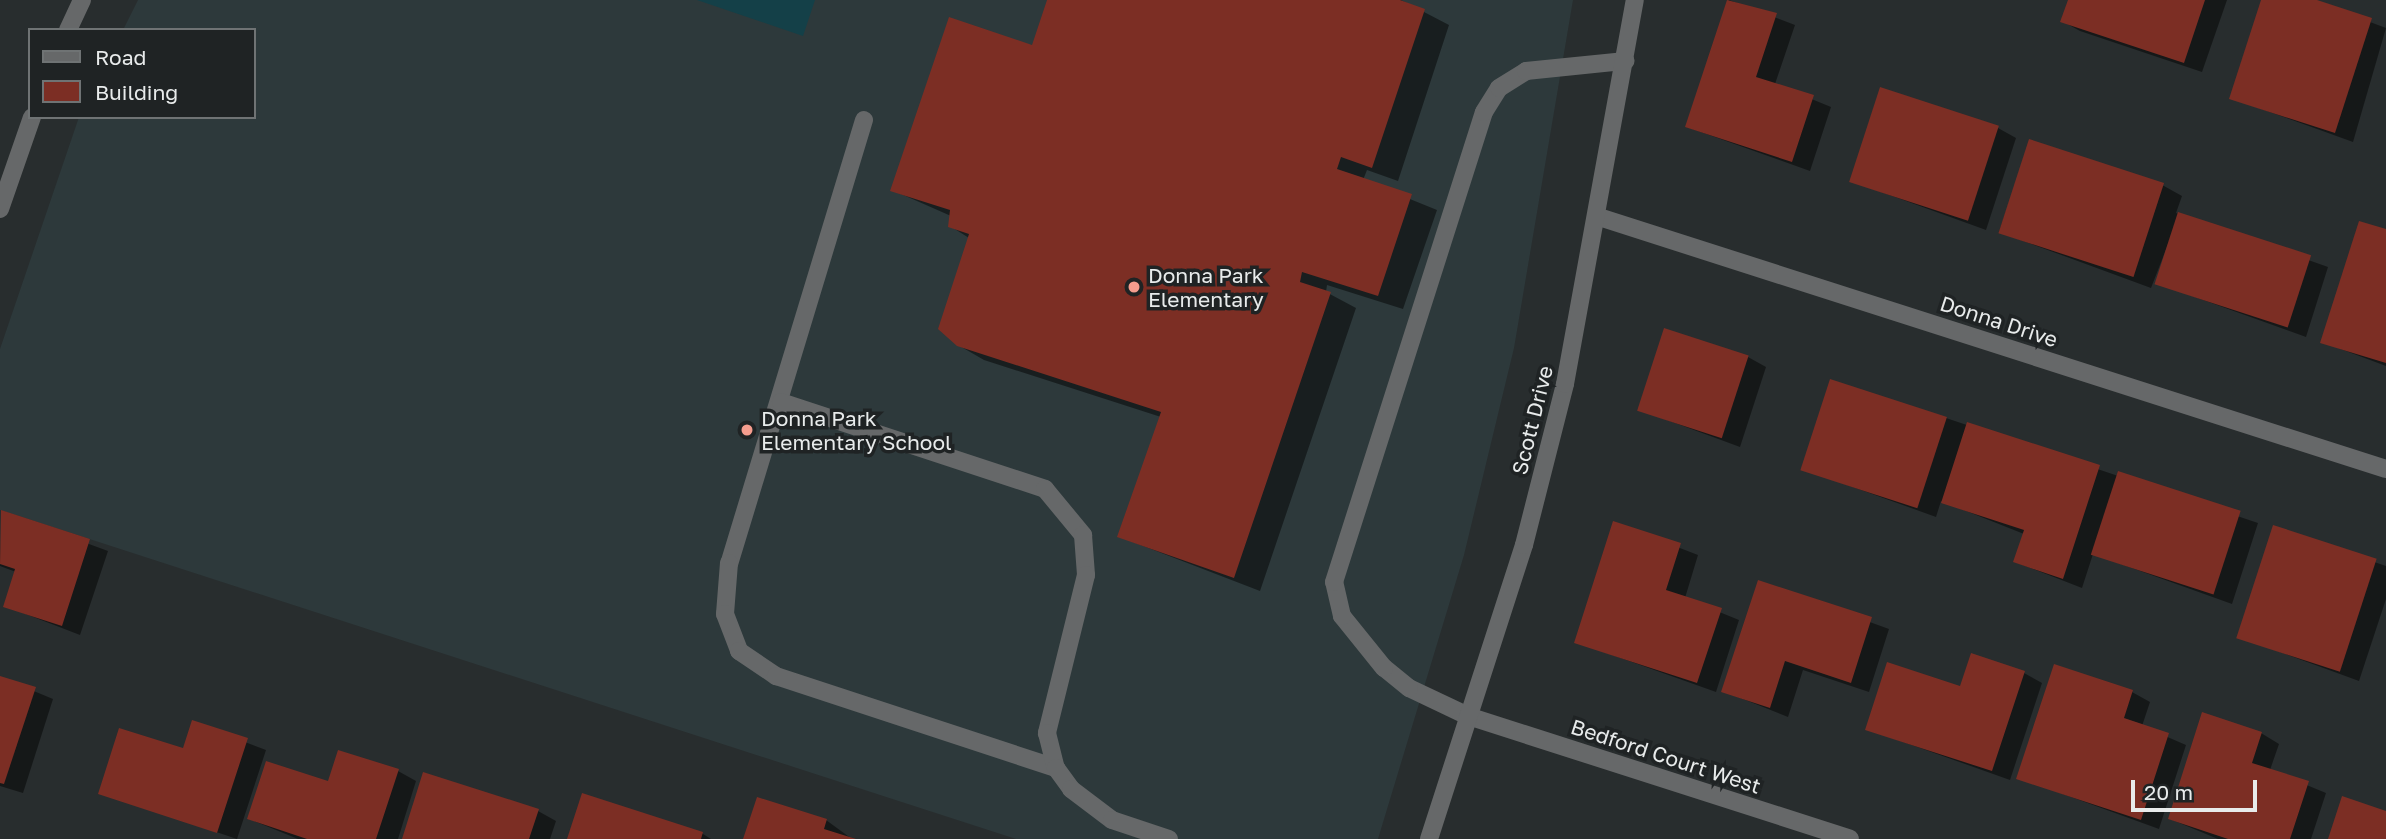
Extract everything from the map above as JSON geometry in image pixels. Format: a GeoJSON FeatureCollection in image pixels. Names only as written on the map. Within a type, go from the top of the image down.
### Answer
{"type":"FeatureCollection","features":[{"type":"Feature","properties":{"kind":"street"},"geometry":{"type":"LineString","coordinates":[[69,28],[82,0]]}},
{"type":"Feature","properties":{"kind":"street","name":"Scott Drive"},"geometry":{"type":"LineString","coordinates":[[1429,839],[1524,545],[1599,217],[1635,0]]}},
{"type":"Feature","properties":{"kind":"street","name":"Bedford Court West"},"geometry":{"type":"LineString","coordinates":[[1625,61],[1526,71],[1500,88],[1484,112],[1334,582],[1342,616],[1384,667],[1409,688],[1468,716],[1850,839]]}},
{"type":"Feature","properties":{"kind":"street"},"geometry":{"type":"LineString","coordinates":[[0,209],[31,119]]}},
{"type":"Feature","properties":{"kind":"street"},"geometry":{"type":"LineString","coordinates":[[864,120],[781,402],[729,563],[725,614],[739,651],[776,676],[1056,768]]}},
{"type":"Feature","properties":{"kind":"street","name":"Donna Drive"},"geometry":{"type":"LineString","coordinates":[[1599,217],[2386,469]]}},
{"type":"Feature","properties":{"kind":"street"},"geometry":{"type":"LineString","coordinates":[[781,402],[1045,489],[1083,535],[1086,575],[1047,733],[1056,768],[1071,789],[1112,820],[1169,839]]}},
{"type":"Feature","properties":{"kind":"shaded area","name":"Donna Park Elementary School"},"geometry":{"type":"Polygon","coordinates":[[[138,0],[1573,0],[1514,348],[1464,555],[1378,839],[1016,839],[0,510],[0,349],[78,119],[256,119],[256,28],[124,28],[138,0]]]}},
{"type":"Feature","properties":{"kind":"shaded area"},"geometry":{"type":"Polygon","coordinates":[[[697,0],[815,0],[803,36],[697,0]]]}},
{"type":"Feature","properties":{"kind":"building","name":"Donna Park Elementary"},"geometry":{"type":"Polygon","coordinates":[[[1047,0],[1400,0],[1425,9],[1372,168],[1341,157],[1337,169],[1412,194],[1378,296],[1302,272],[1300,282],[1331,292],[1234,578],[1117,537],[1161,412],[957,346],[938,329],[969,234],[948,227],[950,210],[890,191],[949,17],[1032,45],[1047,0]]]}},
{"type":"Feature","properties":{"kind":"building"},"geometry":{"type":"Polygon","coordinates":[[[1727,0],[1777,13],[1756,77],[1814,95],[1792,162],[1685,127],[1727,0]]]}},
{"type":"Feature","properties":{"kind":"building"},"geometry":{"type":"Polygon","coordinates":[[[2068,0],[2205,0],[2184,63],[2060,22],[2068,0]]]}},
{"type":"Feature","properties":{"kind":"building"},"geometry":{"type":"Polygon","coordinates":[[[2261,0],[2317,0],[2372,18],[2335,133],[2229,99],[2261,0]]]}},
{"type":"Feature","properties":{"kind":"building"},"geometry":{"type":"Polygon","coordinates":[[[1880,87],[1999,126],[1968,221],[1849,182],[1880,87]]]}},
{"type":"Feature","properties":{"kind":"building"},"geometry":{"type":"Polygon","coordinates":[[[2029,139],[2164,183],[2133,277],[1998,233],[2029,139]]]}},
{"type":"Feature","properties":{"kind":"building"},"geometry":{"type":"Polygon","coordinates":[[[2178,212],[2311,255],[2288,328],[2155,284],[2178,212]]]}},
{"type":"Feature","properties":{"kind":"building"},"geometry":{"type":"Polygon","coordinates":[[[2359,221],[2386,229],[2386,363],[2320,343],[2359,221]]]}},
{"type":"Feature","properties":{"kind":"building"},"geometry":{"type":"Polygon","coordinates":[[[1664,328],[1749,356],[1722,438],[1637,411],[1664,328]]]}},
{"type":"Feature","properties":{"kind":"building"},"geometry":{"type":"Polygon","coordinates":[[[1830,379],[1947,417],[1917,508],[1800,470],[1830,379]]]}},
{"type":"Feature","properties":{"kind":"building"},"geometry":{"type":"Polygon","coordinates":[[[1967,422],[2100,465],[2063,579],[2013,562],[2024,530],[1941,503],[1967,422]]]}},
{"type":"Feature","properties":{"kind":"building"},"geometry":{"type":"Polygon","coordinates":[[[2118,471],[2241,511],[2213,595],[2091,555],[2118,471]]]}},
{"type":"Feature","properties":{"kind":"building"},"geometry":{"type":"Polygon","coordinates":[[[1,510],[90,539],[62,626],[3,607],[15,569],[0,564],[1,510]]]}},
{"type":"Feature","properties":{"kind":"building"},"geometry":{"type":"Polygon","coordinates":[[[1613,521],[1681,543],[1666,590],[1722,608],[1697,683],[1574,643],[1613,521]]]}},
{"type":"Feature","properties":{"kind":"building"},"geometry":{"type":"Polygon","coordinates":[[[2273,525],[2377,559],[2340,672],[2236,638],[2273,525]]]}},
{"type":"Feature","properties":{"kind":"building"},"geometry":{"type":"Polygon","coordinates":[[[1758,580],[1872,617],[1851,683],[1785,661],[1770,708],[1721,692],[1758,580]]]}},
{"type":"Feature","properties":{"kind":"building"},"geometry":{"type":"Polygon","coordinates":[[[1971,653],[2025,671],[1992,771],[1865,730],[1887,662],[1960,686],[1971,653]]]}},
{"type":"Feature","properties":{"kind":"building"},"geometry":{"type":"Polygon","coordinates":[[[2054,664],[2133,690],[2124,718],[2169,733],[2141,820],[2016,779],[2054,664]]]}},
{"type":"Feature","properties":{"kind":"building"},"geometry":{"type":"Polygon","coordinates":[[[0,676],[36,687],[4,784],[0,783],[0,676]]]}},
{"type":"Feature","properties":{"kind":"building"},"geometry":{"type":"Polygon","coordinates":[[[2202,712],[2262,732],[2252,763],[2309,781],[2290,839],[2228,839],[2168,819],[2202,712]]]}},
{"type":"Feature","properties":{"kind":"building"},"geometry":{"type":"Polygon","coordinates":[[[192,720],[248,738],[217,833],[98,794],[119,728],[183,748],[192,720]]]}},
{"type":"Feature","properties":{"kind":"building"},"geometry":{"type":"Polygon","coordinates":[[[338,750],[399,769],[376,839],[307,839],[247,819],[266,761],[328,781],[338,750]]]}},
{"type":"Feature","properties":{"kind":"building"},"geometry":{"type":"Polygon","coordinates":[[[423,772],[539,809],[529,839],[402,839],[423,772]]]}},
{"type":"Feature","properties":{"kind":"building"},"geometry":{"type":"Polygon","coordinates":[[[582,793],[703,832],[701,839],[567,839],[582,793]]]}},
{"type":"Feature","properties":{"kind":"building"},"geometry":{"type":"Polygon","coordinates":[[[2342,796],[2386,811],[2386,839],[2328,839],[2342,796]]]}},
{"type":"Feature","properties":{"kind":"building"},"geometry":{"type":"Polygon","coordinates":[[[757,797],[827,819],[824,829],[856,839],[743,839],[757,797]]]}},
{"type":"Feature","properties":{"kind":"place","name":"Donna Park Elementary"},"geometry":{"type":"Point","coordinates":[1134,287]}},
{"type":"Feature","properties":{"kind":"place","name":"Donna Park Elementary School"},"geometry":{"type":"Point","coordinates":[747,430]}}]}
